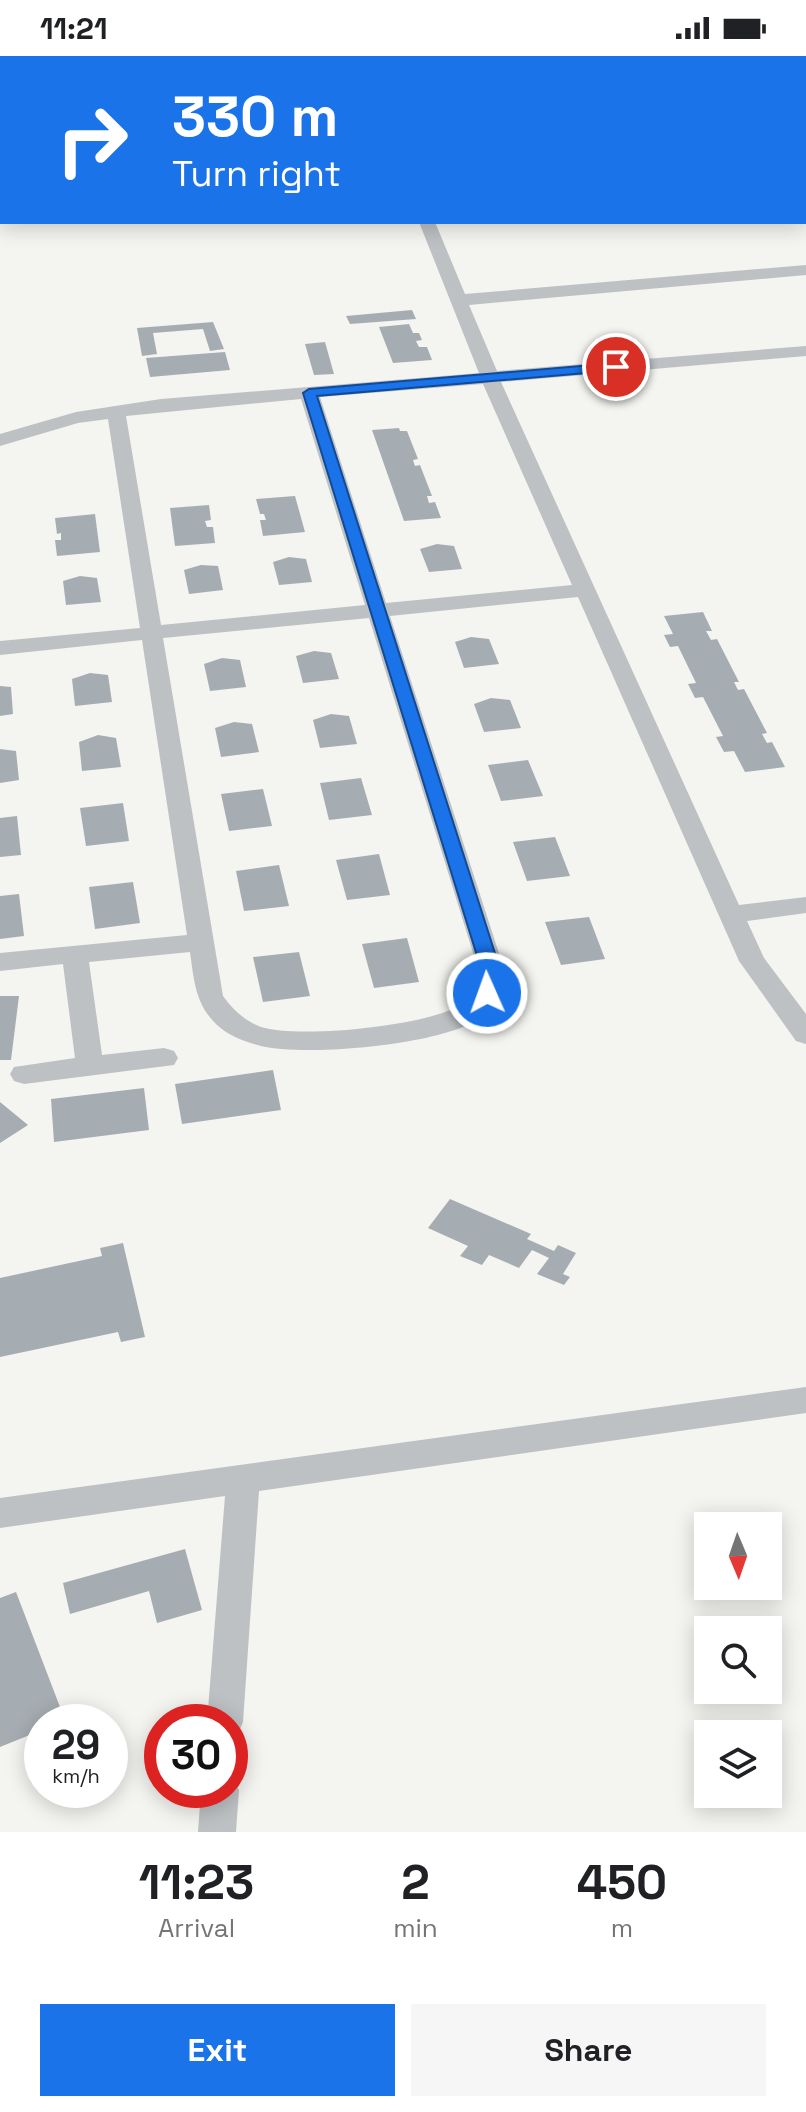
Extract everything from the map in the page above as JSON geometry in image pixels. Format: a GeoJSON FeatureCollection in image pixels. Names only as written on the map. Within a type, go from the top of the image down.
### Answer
{"type":"FeatureCollection","features":[{"type":"Feature","properties":{"kind":"street"},"geometry":{"type":"LineString","coordinates":[[428,224],[490,378],[752,961],[806,1034]]}},
{"type":"Feature","properties":{"kind":"street"},"geometry":{"type":"LineString","coordinates":[[461,300],[806,270]]}},
{"type":"Feature","properties":{"kind":"street"},"geometry":{"type":"LineString","coordinates":[[0,440],[54,423],[116,412],[806,351]]}},
{"type":"Feature","properties":{"kind":"street"},"geometry":{"type":"LineString","coordinates":[[116,412],[210,997],[220,1015],[237,1028],[263,1037],[291,1041],[430,1029],[455,1022],[473,1010],[487,993],[492,972],[309,393]]}},
{"type":"Feature","properties":{"kind":"street"},"geometry":{"type":"LineString","coordinates":[[0,648],[584,590]]}},
{"type":"Feature","properties":{"kind":"street"},"geometry":{"type":"LineString","coordinates":[[731,914],[806,905]]}},
{"type":"Feature","properties":{"kind":"street"},"geometry":{"type":"LineString","coordinates":[[0,962],[200,942]]}},
{"type":"Feature","properties":{"kind":"street"},"geometry":{"type":"LineString","coordinates":[[75,955],[90,1065]]}},
{"type":"Feature","properties":{"kind":"street"},"geometry":{"type":"LineString","coordinates":[[24,1074],[164,1058]]}},
{"type":"Feature","properties":{"kind":"street"},"geometry":{"type":"LineString","coordinates":[[0,1513],[806,1400]]}},
{"type":"Feature","properties":{"kind":"street"},"geometry":{"type":"LineString","coordinates":[[226,1704],[243,1477]]}},
{"type":"Feature","properties":{"kind":"street"},"geometry":{"type":"LineString","coordinates":[[217,1832],[219,1808]]}},
{"type":"Feature","properties":{"kind":"building"},"geometry":{"type":"Polygon","coordinates":[[[412,310],[416,319],[350,324],[346,316],[412,310]]]}},
{"type":"Feature","properties":{"kind":"building"},"geometry":{"type":"Polygon","coordinates":[[[213,322],[224,349],[210,351],[203,329],[153,333],[157,354],[142,356],[137,328],[213,322]]]}},
{"type":"Feature","properties":{"kind":"building"},"geometry":{"type":"Polygon","coordinates":[[[409,324],[413,333],[419,333],[422,340],[416,341],[419,347],[427,347],[432,360],[393,363],[379,327],[409,324]]]}},
{"type":"Feature","properties":{"kind":"building"},"geometry":{"type":"Polygon","coordinates":[[[325,342],[334,374],[314,375],[305,344],[325,342]]]}},
{"type":"Feature","properties":{"kind":"building"},"geometry":{"type":"Polygon","coordinates":[[[225,352],[230,370],[150,377],[146,358],[225,352]]]}},
{"type":"Feature","properties":{"kind":"building"},"geometry":{"type":"Polygon","coordinates":[[[399,428],[400,431],[407,431],[418,459],[413,460],[415,466],[420,465],[432,496],[427,496],[429,503],[435,502],[441,518],[404,521],[372,430],[399,428]]]}},
{"type":"Feature","properties":{"kind":"building"},"geometry":{"type":"Polygon","coordinates":[[[295,496],[305,532],[263,536],[260,520],[266,520],[264,514],[260,514],[256,499],[295,496]]]}},
{"type":"Feature","properties":{"kind":"building"},"geometry":{"type":"Polygon","coordinates":[[[209,505],[211,520],[205,521],[207,527],[213,527],[215,543],[175,546],[170,508],[209,505]]]}},
{"type":"Feature","properties":{"kind":"building"},"geometry":{"type":"Polygon","coordinates":[[[95,514],[100,552],[57,556],[55,540],[61,540],[61,533],[57,534],[55,518],[95,514]]]}},
{"type":"Feature","properties":{"kind":"building"},"geometry":{"type":"Polygon","coordinates":[[[437,544],[454,546],[462,569],[429,572],[420,549],[437,544]]]}},
{"type":"Feature","properties":{"kind":"building"},"geometry":{"type":"Polygon","coordinates":[[[289,557],[306,559],[312,582],[279,585],[273,562],[289,557]]]}},
{"type":"Feature","properties":{"kind":"building"},"geometry":{"type":"Polygon","coordinates":[[[201,565],[218,566],[223,590],[189,594],[184,570],[201,565]]]}},
{"type":"Feature","properties":{"kind":"building"},"geometry":{"type":"Polygon","coordinates":[[[80,576],[97,578],[101,602],[66,605],[63,581],[80,576]]]}},
{"type":"Feature","properties":{"kind":"building"},"geometry":{"type":"Polygon","coordinates":[[[703,612],[712,631],[706,631],[711,640],[717,639],[739,682],[734,682],[738,690],[744,689],[767,733],[762,734],[767,743],[772,742],[785,767],[745,772],[734,751],[724,752],[716,737],[723,736],[703,697],[695,698],[688,684],[696,683],[678,646],[670,647],[664,635],[673,634],[664,616],[703,612]]]}},
{"type":"Feature","properties":{"kind":"building"},"geometry":{"type":"Polygon","coordinates":[[[471,637],[489,639],[499,664],[464,668],[455,642],[471,637]]]}},
{"type":"Feature","properties":{"kind":"building"},"geometry":{"type":"Polygon","coordinates":[[[314,651],[331,653],[339,679],[303,683],[296,656],[314,651]]]}},
{"type":"Feature","properties":{"kind":"building"},"geometry":{"type":"Polygon","coordinates":[[[222,658],[240,660],[246,687],[210,691],[204,664],[222,658]]]}},
{"type":"Feature","properties":{"kind":"building"},"geometry":{"type":"Polygon","coordinates":[[[90,673],[108,675],[112,702],[75,706],[72,679],[90,673]]]}},
{"type":"Feature","properties":{"kind":"building"},"geometry":{"type":"Polygon","coordinates":[[[0,686],[11,687],[13,714],[0,716],[0,686]]]}},
{"type":"Feature","properties":{"kind":"building"},"geometry":{"type":"Polygon","coordinates":[[[491,698],[510,700],[521,728],[484,732],[474,704],[491,698]]]}},
{"type":"Feature","properties":{"kind":"building"},"geometry":{"type":"Polygon","coordinates":[[[331,714],[349,716],[357,744],[320,748],[313,720],[331,714]]]}},
{"type":"Feature","properties":{"kind":"building"},"geometry":{"type":"Polygon","coordinates":[[[234,722],[252,724],[259,752],[221,757],[215,728],[234,722]]]}},
{"type":"Feature","properties":{"kind":"building"},"geometry":{"type":"Polygon","coordinates":[[[98,735],[116,738],[121,767],[82,771],[79,742],[98,735]]]}},
{"type":"Feature","properties":{"kind":"building"},"geometry":{"type":"Polygon","coordinates":[[[0,749],[16,751],[19,780],[0,783],[0,749]]]}},
{"type":"Feature","properties":{"kind":"building"},"geometry":{"type":"Polygon","coordinates":[[[528,760],[543,796],[501,801],[488,765],[528,760]]]}},
{"type":"Feature","properties":{"kind":"building"},"geometry":{"type":"Polygon","coordinates":[[[361,778],[372,815],[329,820],[320,783],[361,778]]]}},
{"type":"Feature","properties":{"kind":"building"},"geometry":{"type":"Polygon","coordinates":[[[263,789],[272,826],[229,831],[221,794],[263,789]]]}},
{"type":"Feature","properties":{"kind":"building"},"geometry":{"type":"Polygon","coordinates":[[[123,803],[129,841],[86,846],[80,808],[123,803]]]}},
{"type":"Feature","properties":{"kind":"building"},"geometry":{"type":"Polygon","coordinates":[[[17,816],[21,855],[0,857],[0,818],[17,816]]]}},
{"type":"Feature","properties":{"kind":"building"},"geometry":{"type":"Polygon","coordinates":[[[555,837],[570,876],[527,881],[513,842],[555,837]]]}},
{"type":"Feature","properties":{"kind":"building"},"geometry":{"type":"Polygon","coordinates":[[[379,854],[390,895],[347,900],[336,860],[379,854]]]}},
{"type":"Feature","properties":{"kind":"building"},"geometry":{"type":"Polygon","coordinates":[[[279,865],[289,906],[244,911],[236,871],[279,865]]]}},
{"type":"Feature","properties":{"kind":"building"},"geometry":{"type":"Polygon","coordinates":[[[133,882],[140,923],[95,929],[89,887],[133,882]]]}},
{"type":"Feature","properties":{"kind":"building"},"geometry":{"type":"Polygon","coordinates":[[[19,894],[24,936],[0,939],[0,896],[19,894]]]}},
{"type":"Feature","properties":{"kind":"building"},"geometry":{"type":"Polygon","coordinates":[[[589,917],[605,959],[561,965],[545,922],[589,917]]]}},
{"type":"Feature","properties":{"kind":"building"},"geometry":{"type":"Polygon","coordinates":[[[407,938],[419,982],[374,988],[362,944],[407,938]]]}},
{"type":"Feature","properties":{"kind":"building"},"geometry":{"type":"Polygon","coordinates":[[[299,952],[310,996],[263,1002],[253,957],[299,952]]]}},
{"type":"Feature","properties":{"kind":"building"},"geometry":{"type":"Polygon","coordinates":[[[0,996],[19,996],[11,1060],[0,1060],[0,996]]]}},
{"type":"Feature","properties":{"kind":"building"},"geometry":{"type":"Polygon","coordinates":[[[273,1070],[281,1110],[182,1124],[175,1084],[273,1070]]]}},
{"type":"Feature","properties":{"kind":"building"},"geometry":{"type":"Polygon","coordinates":[[[144,1088],[149,1130],[54,1142],[51,1099],[144,1088]]]}},
{"type":"Feature","properties":{"kind":"building"},"geometry":{"type":"Polygon","coordinates":[[[0,1102],[28,1125],[0,1143],[0,1102]]]}},
{"type":"Feature","properties":{"kind":"building"},"geometry":{"type":"Polygon","coordinates":[[[450,1199],[531,1234],[527,1239],[554,1251],[558,1245],[576,1253],[563,1274],[570,1277],[564,1285],[537,1274],[549,1258],[532,1250],[519,1268],[489,1255],[482,1265],[460,1256],[468,1246],[428,1228],[450,1199]]]}},
{"type":"Feature","properties":{"kind":"building"},"geometry":{"type":"Polygon","coordinates":[[[123,1243],[145,1337],[121,1342],[118,1332],[0,1357],[0,1278],[102,1256],[100,1248],[123,1243]]]}},
{"type":"Feature","properties":{"kind":"building"},"geometry":{"type":"Polygon","coordinates":[[[185,1549],[202,1610],[157,1623],[149,1591],[70,1614],[63,1583],[185,1549]]]}},
{"type":"Feature","properties":{"kind":"building"},"geometry":{"type":"Polygon","coordinates":[[[16,1592],[59,1704],[24,1704],[24,1737],[0,1747],[0,1598],[16,1592]]]}},
{"type":"Feature","properties":{"kind":"route"},"geometry":{"type":"LineString","coordinates":[[487,993],[492,972],[309,393],[616,367]]}}]}
